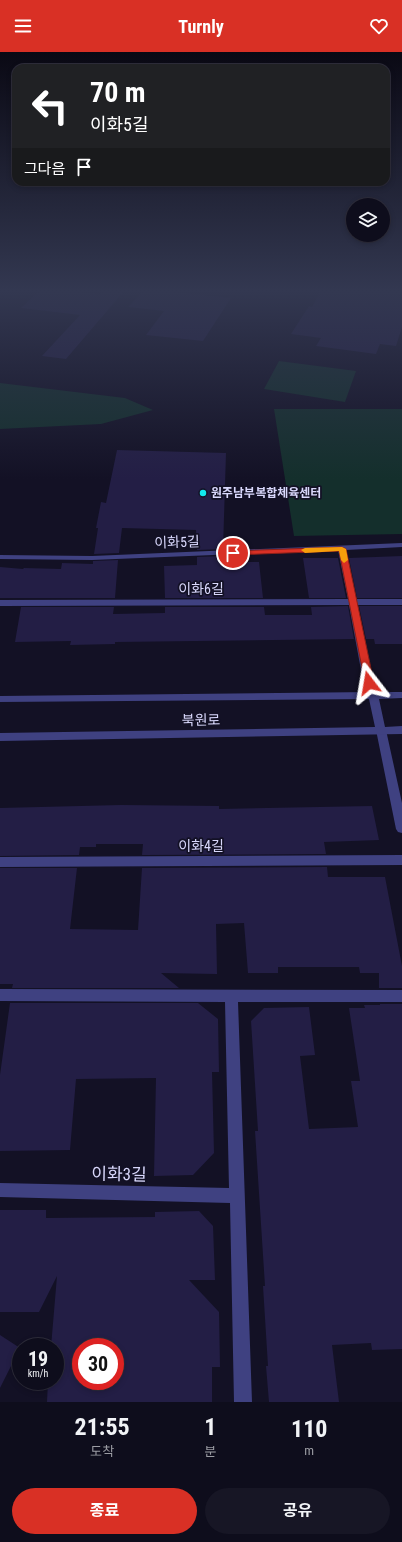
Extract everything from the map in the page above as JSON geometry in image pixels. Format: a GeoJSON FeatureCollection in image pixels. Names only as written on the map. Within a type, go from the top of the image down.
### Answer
{"type":"FeatureCollection","features":[{"type":"Feature","properties":{"kind":"street","name":"이화5길"},"geometry":{"type":"LineString","coordinates":[[0,557],[92,558],[342,549],[402,545]]}},
{"type":"Feature","properties":{"kind":"street"},"geometry":{"type":"LineString","coordinates":[[342,549],[366,670],[381,730],[402,829]]}},
{"type":"Feature","properties":{"kind":"street","name":"이화6길"},"geometry":{"type":"LineString","coordinates":[[0,603],[402,602]]}},
{"type":"Feature","properties":{"kind":"street","name":"북원로"},"geometry":{"type":"LineString","coordinates":[[0,699],[402,695]]}},
{"type":"Feature","properties":{"kind":"street","name":"북원로"},"geometry":{"type":"LineString","coordinates":[[0,737],[402,730]]}},
{"type":"Feature","properties":{"kind":"street","name":"이화4길"},"geometry":{"type":"LineString","coordinates":[[0,862],[402,860]]}},
{"type":"Feature","properties":{"kind":"street"},"geometry":{"type":"LineString","coordinates":[[0,995],[402,996]]}},
{"type":"Feature","properties":{"kind":"street"},"geometry":{"type":"LineString","coordinates":[[231,995],[243,1402]]}},
{"type":"Feature","properties":{"kind":"street","name":"이화3길"},"geometry":{"type":"LineString","coordinates":[[0,1190],[236,1196]]}},
{"type":"Feature","properties":{"kind":"green space"},"geometry":{"type":"Polygon","coordinates":[[[279,361],[356,371],[345,402],[264,389],[279,361]]]}},
{"type":"Feature","properties":{"kind":"green space"},"geometry":{"type":"Polygon","coordinates":[[[0,383],[125,398],[153,410],[101,424],[0,429],[0,383]]]}},
{"type":"Feature","properties":{"kind":"green space"},"geometry":{"type":"Polygon","coordinates":[[[274,409],[402,409],[402,534],[294,536],[274,409]]]}},
{"type":"Feature","properties":{"kind":"building"},"geometry":{"type":"Polygon","coordinates":[[[45,353],[71,353],[66,359],[42,356],[45,353]]]}},
{"type":"Feature","properties":{"kind":"building","name":"원주남부복합체육센터"},"geometry":{"type":"Polygon","coordinates":[[[117,450],[226,453],[223,549],[197,550],[196,530],[122,528],[119,553],[94,554],[98,528],[96,528],[101,502],[106,503],[117,450]]]}},
{"type":"Feature","properties":{"kind":"building"},"geometry":{"type":"Polygon","coordinates":[[[223,556],[223,562],[259,562],[263,598],[165,598],[164,566],[197,565],[197,557],[223,556]]]}},
{"type":"Feature","properties":{"kind":"building"},"geometry":{"type":"Polygon","coordinates":[[[402,556],[402,598],[357,598],[349,558],[402,556]]]}},
{"type":"Feature","properties":{"kind":"building"},"geometry":{"type":"Polygon","coordinates":[[[303,558],[338,558],[346,598],[309,598],[303,558]]]}},
{"type":"Feature","properties":{"kind":"building"},"geometry":{"type":"Polygon","coordinates":[[[118,560],[115,598],[0,598],[0,567],[23,569],[61,569],[62,563],[93,564],[93,561],[118,560]]]}},
{"type":"Feature","properties":{"kind":"building"},"geometry":{"type":"Polygon","coordinates":[[[348,606],[354,639],[115,642],[115,644],[70,645],[71,641],[15,642],[21,607],[114,607],[113,614],[165,613],[165,607],[264,607],[265,615],[312,615],[311,607],[348,606]]]}},
{"type":"Feature","properties":{"kind":"building"},"geometry":{"type":"Polygon","coordinates":[[[359,606],[402,606],[402,644],[375,644],[374,639],[366,639],[359,606]]]}},
{"type":"Feature","properties":{"kind":"building"},"geometry":{"type":"Polygon","coordinates":[[[121,805],[219,806],[219,809],[372,806],[379,840],[324,842],[326,854],[142,855],[143,844],[96,844],[96,847],[80,847],[79,855],[0,856],[0,808],[121,805]]]}},
{"type":"Feature","properties":{"kind":"building"},"geometry":{"type":"Polygon","coordinates":[[[327,867],[328,877],[385,877],[402,966],[402,988],[379,988],[379,973],[360,973],[359,967],[278,967],[278,973],[248,973],[244,923],[216,924],[217,974],[161,973],[179,988],[12,988],[13,984],[0,984],[0,868],[77,868],[70,929],[138,930],[142,868],[327,867]]]}},
{"type":"Feature","properties":{"kind":"building"},"geometry":{"type":"Polygon","coordinates":[[[10,1003],[198,1003],[218,1019],[219,1072],[212,1072],[214,1153],[193,1175],[154,1176],[156,1078],[76,1079],[70,1150],[0,1151],[0,1075],[10,1003]]]}},
{"type":"Feature","properties":{"kind":"building"},"geometry":{"type":"Polygon","coordinates":[[[402,1004],[402,1349],[372,1350],[371,1343],[332,1345],[339,1402],[269,1402],[263,1286],[265,1286],[255,1131],[258,1131],[251,1021],[264,1008],[309,1007],[315,1055],[300,1056],[309,1129],[358,1127],[351,1081],[360,1081],[349,1008],[365,1008],[364,1005],[402,1004]]]}},
{"type":"Feature","properties":{"kind":"building"},"geometry":{"type":"Polygon","coordinates":[[[0,1210],[46,1210],[46,1218],[155,1217],[155,1212],[199,1211],[213,1226],[215,1280],[189,1280],[219,1312],[220,1367],[212,1367],[212,1402],[47,1402],[48,1390],[64,1390],[64,1338],[52,1338],[57,1276],[39,1312],[0,1312],[0,1210]]]}},
{"type":"Feature","properties":{"kind":"building"},"geometry":{"type":"Polygon","coordinates":[[[0,1335],[12,1343],[12,1364],[0,1388],[0,1335]]]}},
{"type":"Feature","properties":{"kind":"slow traffic"},"geometry":{"type":"LineString","coordinates":[[305,550],[342,549],[344,560]]}},
{"type":"Feature","properties":{"kind":"place","name":"원주남부복합체육센터"},"geometry":{"type":"Point","coordinates":[203,493]}},
{"type":"Feature","properties":{"kind":"route"},"geometry":{"type":"LineString","coordinates":[[233,553],[342,549],[369,683]]}}]}
